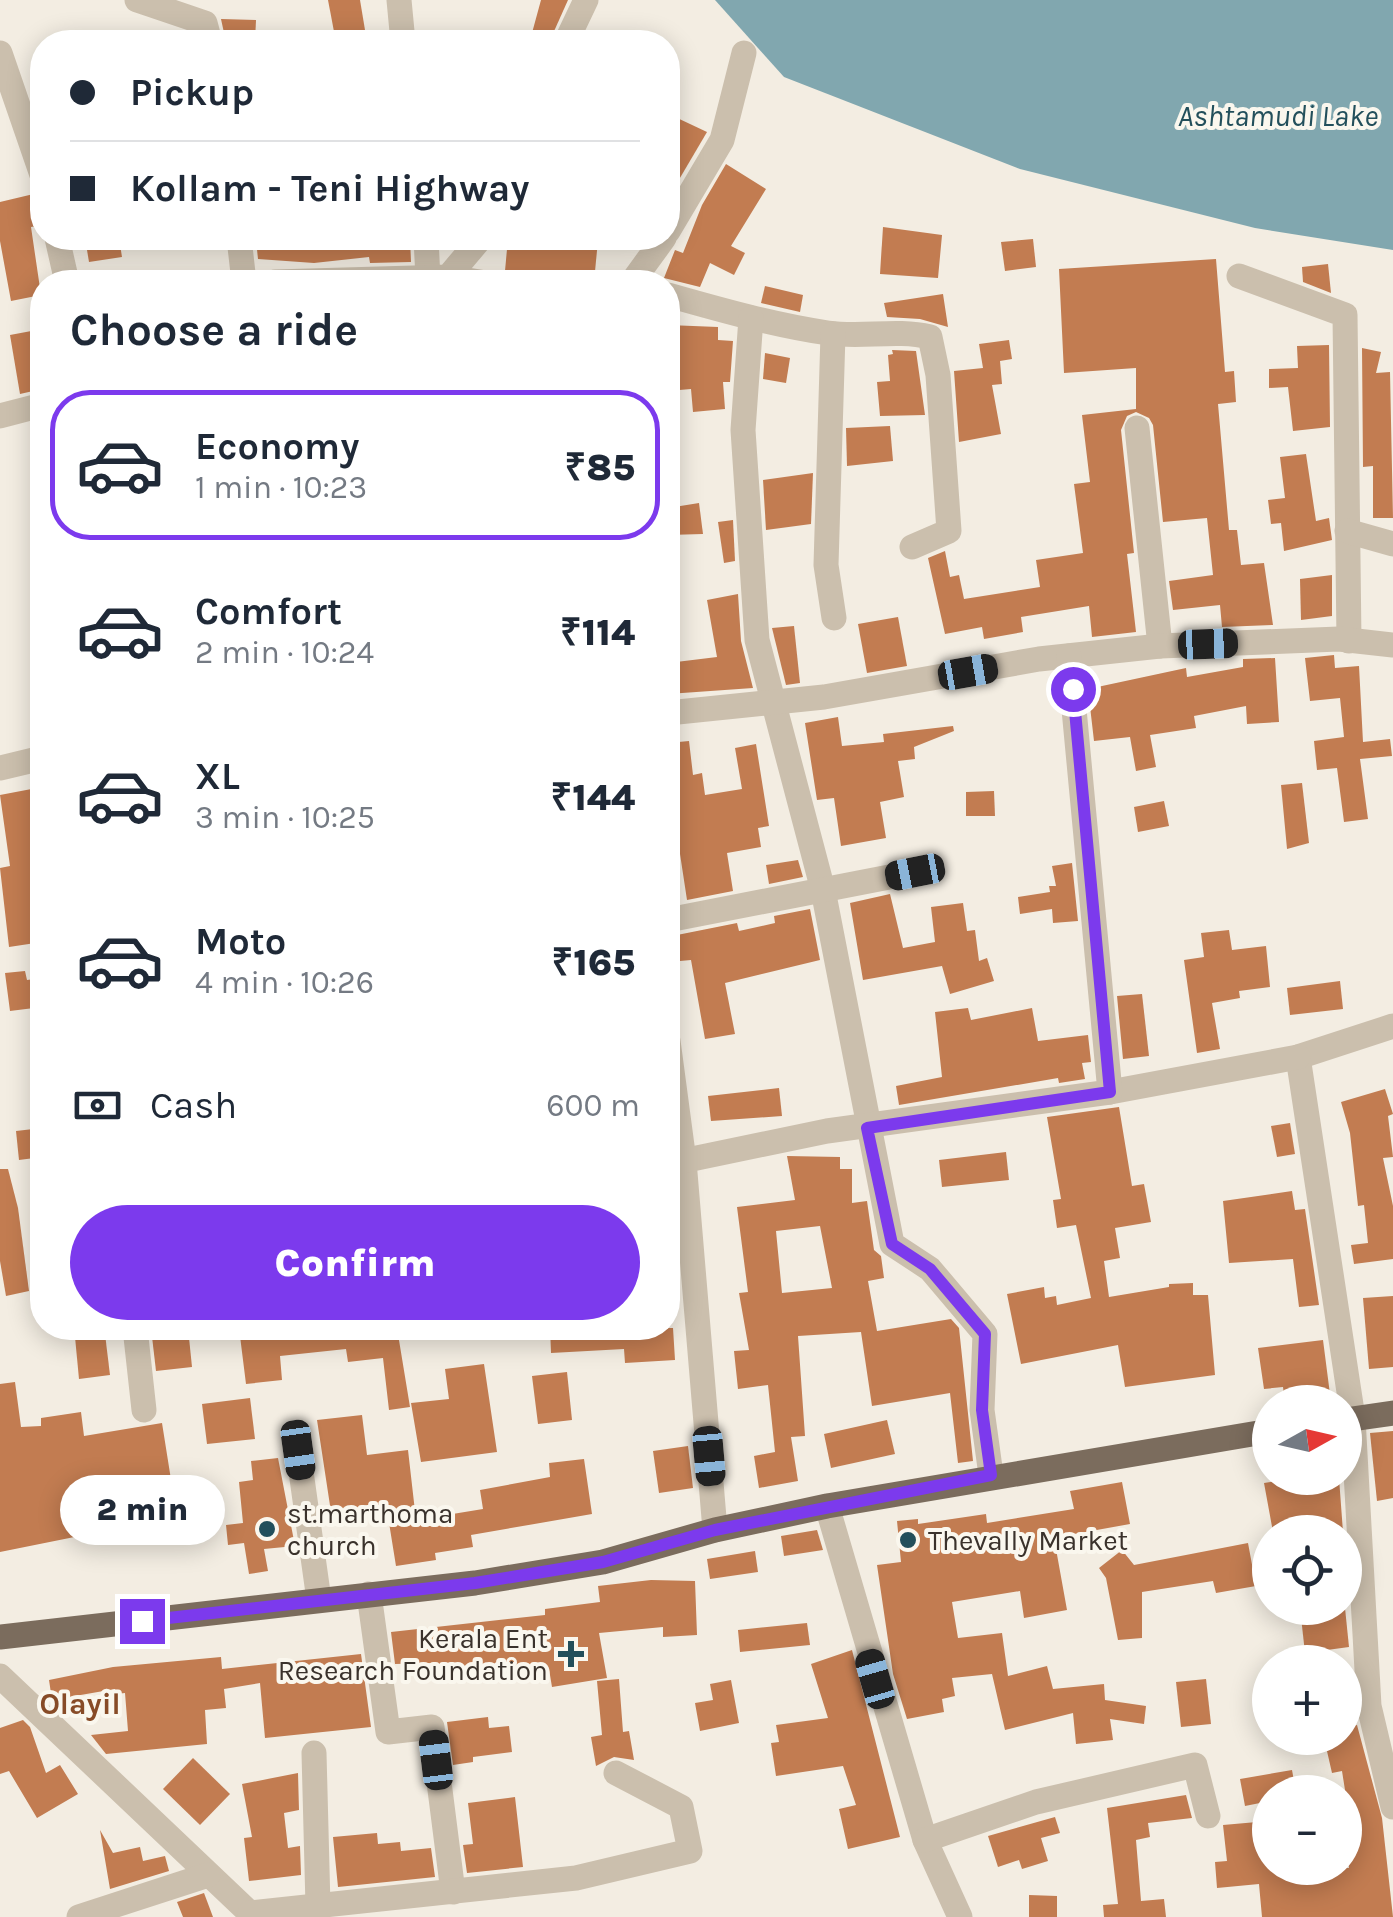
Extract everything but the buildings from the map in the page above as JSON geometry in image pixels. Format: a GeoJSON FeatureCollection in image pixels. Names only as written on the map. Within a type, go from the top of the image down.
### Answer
{"type":"FeatureCollection","features":[{"type":"Feature","properties":{"kind":"main road"},"geometry":{"type":"LineString","coordinates":[[1362,1417],[1393,1412]]}},
{"type":"Feature","properties":{"kind":"main road"},"geometry":{"type":"LineString","coordinates":[[0,1637],[603,1562],[715,1530],[827,1506],[991,1475],[1252,1434]]}},
{"type":"Feature","properties":{"kind":"street"},"geometry":{"type":"LineString","coordinates":[[137,0],[205,23],[207,30]]}},
{"type":"Feature","properties":{"kind":"street"},"geometry":{"type":"LineString","coordinates":[[399,0],[402,30]]}},
{"type":"Feature","properties":{"kind":"street"},"geometry":{"type":"LineString","coordinates":[[572,30],[586,0]]}},
{"type":"Feature","properties":{"kind":"street"},"geometry":{"type":"LineString","coordinates":[[0,53],[30,139]]}},
{"type":"Feature","properties":{"kind":"street"},"geometry":{"type":"LineString","coordinates":[[680,211],[722,140],[744,54]]}},
{"type":"Feature","properties":{"kind":"street"},"geometry":{"type":"LineString","coordinates":[[447,270],[468,250]]}},
{"type":"Feature","properties":{"kind":"street"},"geometry":{"type":"LineString","coordinates":[[1239,276],[1345,315],[1349,640]]}},
{"type":"Feature","properties":{"kind":"street"},"geometry":{"type":"LineString","coordinates":[[680,298],[751,318],[833,334],[910,332],[930,336],[938,374],[950,531],[912,547]]}},
{"type":"Feature","properties":{"kind":"street"},"geometry":{"type":"LineString","coordinates":[[751,318],[743,430],[757,640],[823,890],[892,1244],[930,1269],[985,1334],[982,1410],[991,1475]]}},
{"type":"Feature","properties":{"kind":"street"},"geometry":{"type":"LineString","coordinates":[[833,334],[826,565],[834,618]]}},
{"type":"Feature","properties":{"kind":"street"},"geometry":{"type":"LineString","coordinates":[[0,416],[30,408]]}},
{"type":"Feature","properties":{"kind":"street"},"geometry":{"type":"LineString","coordinates":[[1137,428],[1160,646]]}},
{"type":"Feature","properties":{"kind":"street"},"geometry":{"type":"LineString","coordinates":[[1348,531],[1393,544]]}},
{"type":"Feature","properties":{"kind":"street"},"geometry":{"type":"LineString","coordinates":[[680,713],[824,697],[1070,656],[1160,646],[1349,640],[1393,645]]}},
{"type":"Feature","properties":{"kind":"street"},"geometry":{"type":"LineString","coordinates":[[1070,656],[1110,1092]]}},
{"type":"Feature","properties":{"kind":"street"},"geometry":{"type":"LineString","coordinates":[[0,768],[30,761]]}},
{"type":"Feature","properties":{"kind":"street"},"geometry":{"type":"LineString","coordinates":[[680,918],[915,872]]}},
{"type":"Feature","properties":{"kind":"street"},"geometry":{"type":"LineString","coordinates":[[680,1161],[826,1131],[1110,1092],[1298,1058],[1393,1026]]}},
{"type":"Feature","properties":{"kind":"street"},"geometry":{"type":"LineString","coordinates":[[1298,1058],[1344,1385]]}},
{"type":"Feature","properties":{"kind":"street"},"geometry":{"type":"LineString","coordinates":[[680,1200],[715,1530]]}},
{"type":"Feature","properties":{"kind":"street"},"geometry":{"type":"LineString","coordinates":[[136,1340],[144,1410]]}},
{"type":"Feature","properties":{"kind":"street"},"geometry":{"type":"LineString","coordinates":[[298,1450],[319,1600]]}},
{"type":"Feature","properties":{"kind":"street"},"geometry":{"type":"LineString","coordinates":[[1358,1495],[1393,1808]]}},
{"type":"Feature","properties":{"kind":"street"},"geometry":{"type":"LineString","coordinates":[[827,1506],[925,1840],[960,1917]]}},
{"type":"Feature","properties":{"kind":"street"},"geometry":{"type":"LineString","coordinates":[[369,1594],[388,1732],[432,1726],[454,1892]]}},
{"type":"Feature","properties":{"kind":"street"},"geometry":{"type":"LineString","coordinates":[[0,1676],[252,1915],[576,1878],[690,1851],[680,1807],[616,1773]]}},
{"type":"Feature","properties":{"kind":"street"},"geometry":{"type":"LineString","coordinates":[[314,1754],[318,1906]]}},
{"type":"Feature","properties":{"kind":"street"},"geometry":{"type":"LineString","coordinates":[[925,1840],[1036,1802],[1195,1764],[1208,1816]]}},
{"type":"Feature","properties":{"kind":"street"},"geometry":{"type":"LineString","coordinates":[[78,1917],[208,1875]]}},
{"type":"Feature","properties":{"kind":"water","name":"Ashtamudi Lake"},"geometry":{"type":"Polygon","coordinates":[[[715,0],[1393,0],[1393,250],[1255,228],[1020,169],[784,77],[715,0]]]}},
{"type":"Feature","properties":{"kind":"place","name":"st.marthoma church"},"geometry":{"type":"Point","coordinates":[267,1529]}},
{"type":"Feature","properties":{"kind":"place","name":"Thevally Market"},"geometry":{"type":"Point","coordinates":[908,1540]}},
{"type":"Feature","properties":{"kind":"place","name":"Kerala Ent Research Foundation"},"geometry":{"type":"Point","coordinates":[571,1654]}},
{"type":"Feature","properties":{"kind":"district","name":"Olayil"},"geometry":{"type":"Point","coordinates":[80,1704]}},
{"type":"Feature","properties":{"kind":"route"},"geometry":{"type":"LineString","coordinates":[[142,1621],[475,1583],[603,1562],[715,1530],[991,1475],[982,1410],[985,1334],[930,1269],[892,1244],[867,1128],[1078,1100],[1110,1092],[1073,689]]}}]}
